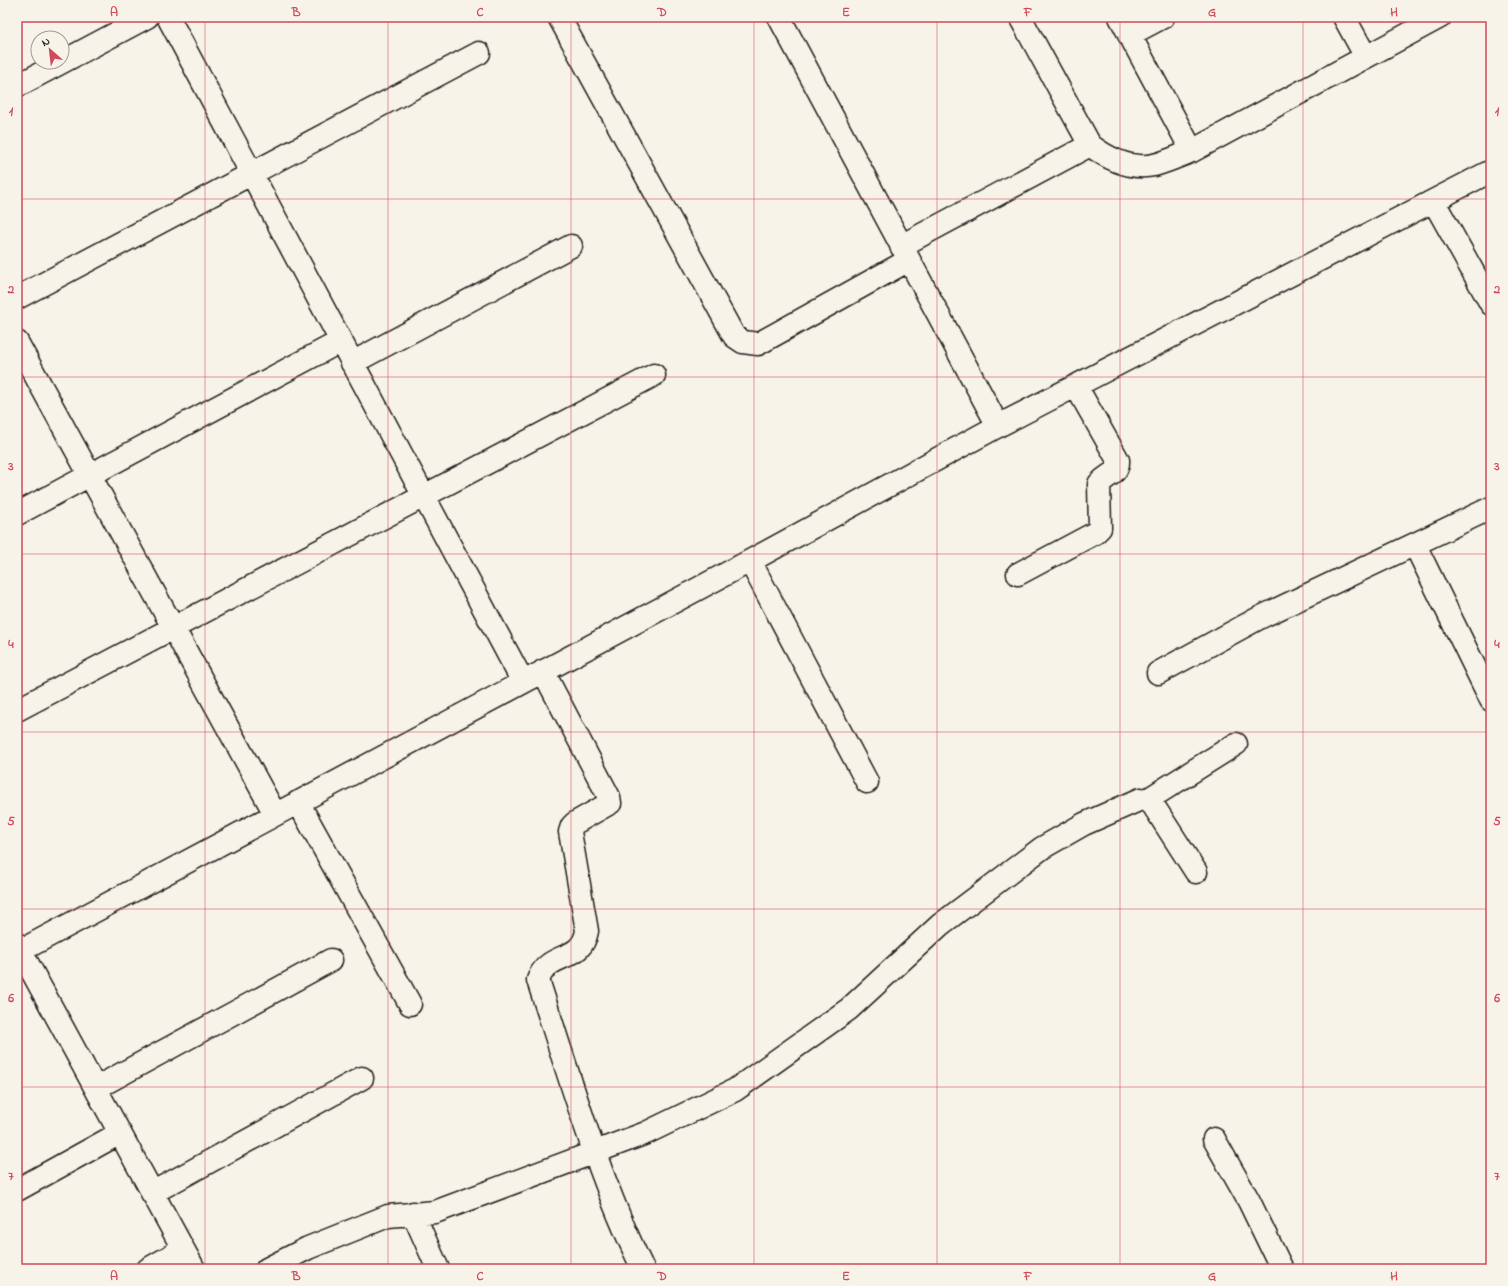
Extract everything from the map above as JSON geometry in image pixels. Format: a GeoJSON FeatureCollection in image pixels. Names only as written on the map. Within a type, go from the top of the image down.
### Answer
{"type":"FeatureCollection","features":[{"type":"Feature","properties":{"kind":"street"},"geometry":{"type":"LineString","coordinates":[[17,86],[147,17]]}},
{"type":"Feature","properties":{"kind":"street"},"geometry":{"type":"LineString","coordinates":[[168,17],[422,496],[523,682]]}},
{"type":"Feature","properties":{"kind":"street"},"geometry":{"type":"LineString","coordinates":[[559,17],[734,336],[743,342],[758,344],[905,253],[1090,145]]}},
{"type":"Feature","properties":{"kind":"street"},"geometry":{"type":"LineString","coordinates":[[779,17],[998,426]]}},
{"type":"Feature","properties":{"kind":"street"},"geometry":{"type":"LineString","coordinates":[[1020,17],[1090,145],[1106,157],[1129,164],[1152,165],[1192,152],[1440,17]]}},
{"type":"Feature","properties":{"kind":"street"},"geometry":{"type":"LineString","coordinates":[[1163,17],[1124,26],[1192,152]]}},
{"type":"Feature","properties":{"kind":"street"},"geometry":{"type":"LineString","coordinates":[[1344,17],[1366,57]]}},
{"type":"Feature","properties":{"kind":"street"},"geometry":{"type":"LineString","coordinates":[[17,298],[479,53]]}},
{"type":"Feature","properties":{"kind":"street"},"geometry":{"type":"LineString","coordinates":[[194,1269],[19,947],[298,802],[750,561],[998,426],[1434,202],[1491,171]]}},
{"type":"Feature","properties":{"kind":"street"},"geometry":{"type":"LineString","coordinates":[[1434,202],[1491,304]]}},
{"type":"Feature","properties":{"kind":"street"},"geometry":{"type":"LineString","coordinates":[[352,363],[571,246]]}},
{"type":"Feature","properties":{"kind":"street"},"geometry":{"type":"LineString","coordinates":[[17,514],[91,476],[340,341]]}},
{"type":"Feature","properties":{"kind":"street"},"geometry":{"type":"LineString","coordinates":[[17,342],[275,814]]}},
{"type":"Feature","properties":{"kind":"street"},"geometry":{"type":"LineString","coordinates":[[17,710],[654,375]]}},
{"type":"Feature","properties":{"kind":"street"},"geometry":{"type":"LineString","coordinates":[[1018,574],[1095,533],[1100,528],[1099,484],[1115,472],[1118,467],[1118,460],[1076,386]]}},
{"type":"Feature","properties":{"kind":"street"},"geometry":{"type":"LineString","coordinates":[[1158,673],[1259,618],[1491,508]]}},
{"type":"Feature","properties":{"kind":"street"},"geometry":{"type":"LineString","coordinates":[[1415,544],[1491,700]]}},
{"type":"Feature","properties":{"kind":"street"},"geometry":{"type":"LineString","coordinates":[[750,561],[867,782]]}},
{"type":"Feature","properties":{"kind":"street"},"geometry":{"type":"LineString","coordinates":[[543,671],[609,797],[610,803],[575,823],[570,832],[587,931],[585,941],[579,950],[541,970],[538,980],[595,1151],[632,1247],[643,1269]]}},
{"type":"Feature","properties":{"kind":"street"},"geometry":{"type":"LineString","coordinates":[[1147,800],[1236,744]]}},
{"type":"Feature","properties":{"kind":"street"},"geometry":{"type":"LineString","coordinates":[[267,1269],[308,1248],[388,1216],[435,1212],[646,1133],[735,1090],[849,1009],[940,925],[1042,848],[1084,824],[1141,799],[1147,800],[1153,805],[1196,872]]}},
{"type":"Feature","properties":{"kind":"street"},"geometry":{"type":"LineString","coordinates":[[298,802],[410,1004]]}},
{"type":"Feature","properties":{"kind":"street"},"geometry":{"type":"LineString","coordinates":[[96,1088],[331,960]]}},
{"type":"Feature","properties":{"kind":"street"},"geometry":{"type":"LineString","coordinates":[[152,1192],[362,1078]]}},
{"type":"Feature","properties":{"kind":"street"},"geometry":{"type":"LineString","coordinates":[[17,1190],[120,1132]]}},
{"type":"Feature","properties":{"kind":"street"},"geometry":{"type":"LineString","coordinates":[[1214,1139],[1249,1201],[1282,1269]]}},
{"type":"Feature","properties":{"kind":"street"},"geometry":{"type":"LineString","coordinates":[[413,1213],[438,1269]]}},
{"type":"Feature","properties":{"kind":"street"},"geometry":{"type":"LineString","coordinates":[[148,1269],[183,1249]]}}]}
